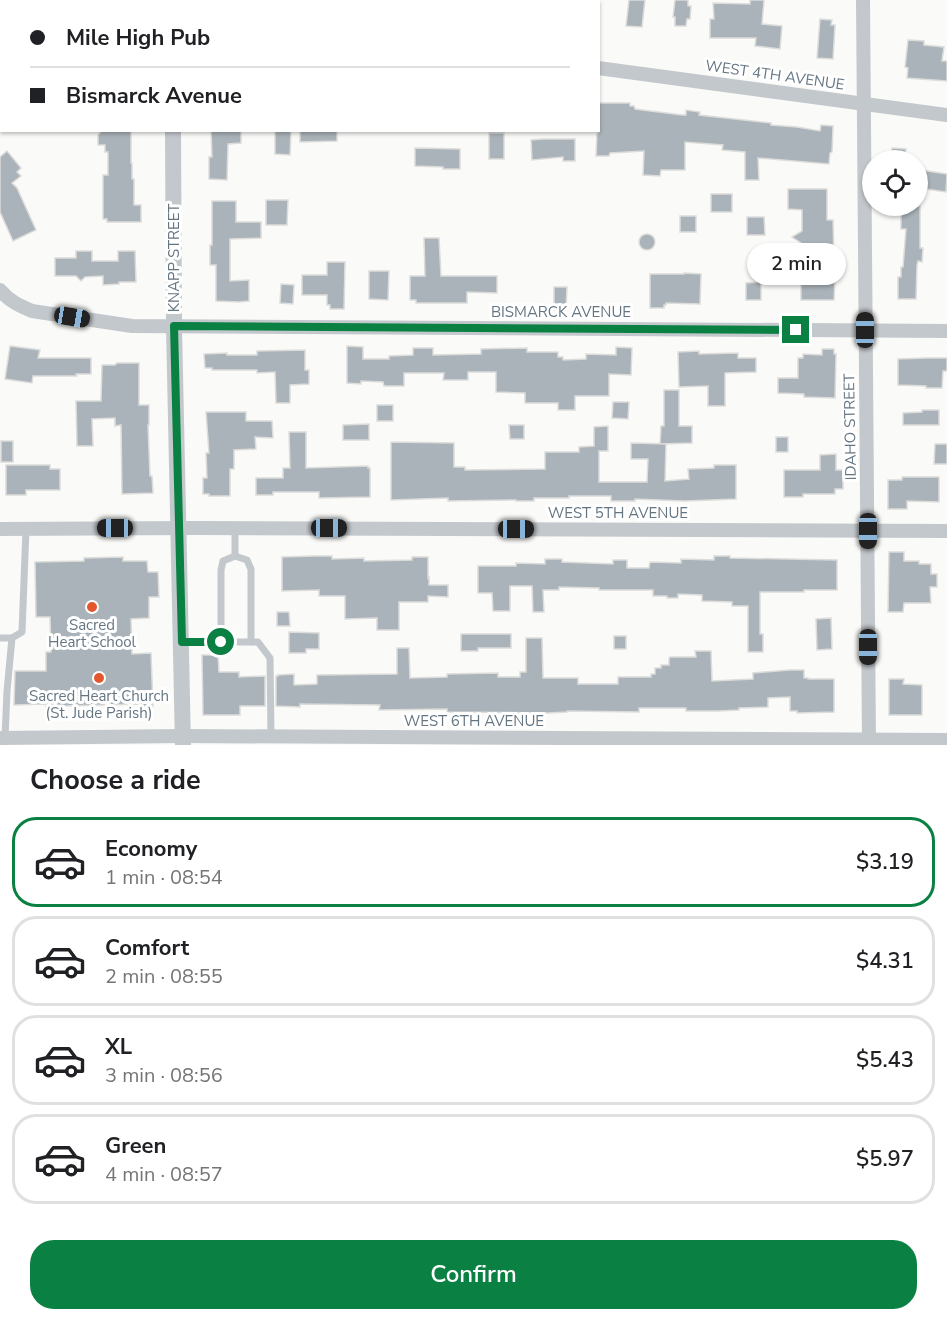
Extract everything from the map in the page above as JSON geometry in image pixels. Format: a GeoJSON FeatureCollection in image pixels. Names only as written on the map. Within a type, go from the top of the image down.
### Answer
{"type":"FeatureCollection","features":[{"type":"Feature","properties":{"kind":"street","name":"IDAHO STREET"},"geometry":{"type":"LineString","coordinates":[[863,0],[869,742]]}},
{"type":"Feature","properties":{"kind":"street","name":"WEST 4TH AVENUE"},"geometry":{"type":"LineString","coordinates":[[600,68],[947,115]]}},
{"type":"Feature","properties":{"kind":"street","name":"KNAPP STREET"},"geometry":{"type":"LineString","coordinates":[[173,132],[174,326],[183,741]]}},
{"type":"Feature","properties":{"kind":"street","name":"BISMARCK AVENUE"},"geometry":{"type":"LineString","coordinates":[[0,290],[17,305],[32,311],[132,326],[947,331]]}},
{"type":"Feature","properties":{"kind":"street","name":"WEST 5TH AVENUE"},"geometry":{"type":"LineString","coordinates":[[0,529],[947,531]]}},
{"type":"Feature","properties":{"kind":"street","name":"WEST 6TH AVENUE"},"geometry":{"type":"LineString","coordinates":[[3,738],[183,741],[271,736],[608,742],[947,740]]}},
{"type":"Feature","properties":{"kind":"lane"},"geometry":{"type":"LineString","coordinates":[[235,528],[235,556]]}},
{"type":"Feature","properties":{"kind":"lane"},"geometry":{"type":"LineString","coordinates":[[0,638],[12,638],[22,632],[27,529]]}},
{"type":"Feature","properties":{"kind":"lane"},"geometry":{"type":"LineString","coordinates":[[221,642],[221,570],[224,561],[235,556],[247,560],[251,569],[251,642]]}},
{"type":"Feature","properties":{"kind":"lane"},"geometry":{"type":"LineString","coordinates":[[3,738],[12,638]]}},
{"type":"Feature","properties":{"kind":"lane"},"geometry":{"type":"LineString","coordinates":[[182,642],[258,642],[270,658],[271,736]]}},
{"type":"Feature","properties":{"kind":"building"},"geometry":{"type":"Polygon","coordinates":[[[629,0],[645,0],[642,27],[626,26],[629,0]]]}},
{"type":"Feature","properties":{"kind":"building"},"geometry":{"type":"Polygon","coordinates":[[[675,0],[688,0],[688,6],[691,6],[690,19],[687,19],[686,26],[675,26],[675,17],[673,17],[675,0]]]}},
{"type":"Feature","properties":{"kind":"building"},"geometry":{"type":"Polygon","coordinates":[[[750,0],[764,0],[762,24],[782,26],[780,49],[755,46],[756,38],[710,38],[710,19],[714,19],[713,3],[750,4],[750,0]]]}},
{"type":"Feature","properties":{"kind":"building"},"geometry":{"type":"Polygon","coordinates":[[[820,19],[832,20],[831,25],[835,25],[833,59],[817,58],[820,19]]]}},
{"type":"Feature","properties":{"kind":"building"},"geometry":{"type":"Polygon","coordinates":[[[908,40],[924,41],[924,45],[944,47],[942,61],[947,61],[947,81],[907,78],[908,68],[905,67],[908,40]]]}},
{"type":"Feature","properties":{"kind":"building"},"geometry":{"type":"Polygon","coordinates":[[[600,103],[630,103],[630,106],[634,106],[635,109],[682,115],[686,115],[686,110],[700,112],[699,115],[820,131],[821,125],[833,126],[829,164],[758,158],[759,180],[745,180],[745,152],[722,150],[723,145],[685,142],[685,170],[661,170],[660,176],[643,175],[644,151],[596,156],[598,133],[600,132],[600,103]]]}},
{"type":"Feature","properties":{"kind":"building"},"geometry":{"type":"Polygon","coordinates":[[[100,132],[131,132],[134,205],[141,205],[141,222],[107,222],[107,219],[103,219],[103,175],[108,175],[108,152],[105,152],[105,145],[98,145],[98,135],[100,132]]]}},
{"type":"Feature","properties":{"kind":"building"},"geometry":{"type":"Polygon","coordinates":[[[211,132],[241,132],[241,143],[228,144],[227,180],[209,179],[209,157],[212,157],[211,132]]]}},
{"type":"Feature","properties":{"kind":"building"},"geometry":{"type":"Polygon","coordinates":[[[275,132],[291,132],[290,155],[275,154],[275,132]]]}},
{"type":"Feature","properties":{"kind":"building"},"geometry":{"type":"Polygon","coordinates":[[[300,132],[337,132],[337,141],[300,142],[300,132]]]}},
{"type":"Feature","properties":{"kind":"building"},"geometry":{"type":"Polygon","coordinates":[[[489,133],[504,133],[504,159],[489,159],[489,133]]]}},
{"type":"Feature","properties":{"kind":"building"},"geometry":{"type":"Polygon","coordinates":[[[575,139],[575,161],[563,161],[563,157],[532,160],[531,140],[575,139]]]}},
{"type":"Feature","properties":{"kind":"building"},"geometry":{"type":"Polygon","coordinates":[[[415,148],[460,149],[460,169],[415,166],[415,148]]]}},
{"type":"Feature","properties":{"kind":"building"},"geometry":{"type":"Polygon","coordinates":[[[7,151],[21,168],[17,172],[21,176],[12,183],[17,188],[36,230],[13,241],[0,212],[0,157],[7,151]]]}},
{"type":"Feature","properties":{"kind":"building"},"geometry":{"type":"Polygon","coordinates":[[[928,171],[947,174],[946,192],[928,189],[928,171]]]}},
{"type":"Feature","properties":{"kind":"building"},"geometry":{"type":"Polygon","coordinates":[[[788,189],[827,189],[827,220],[833,220],[834,256],[836,256],[834,300],[801,300],[801,283],[804,283],[804,245],[792,237],[802,231],[802,210],[788,209],[788,189]]]}},
{"type":"Feature","properties":{"kind":"building"},"geometry":{"type":"Polygon","coordinates":[[[711,194],[732,194],[732,212],[711,212],[711,194]]]}},
{"type":"Feature","properties":{"kind":"building"},"geometry":{"type":"Polygon","coordinates":[[[266,200],[288,200],[287,225],[266,225],[266,200]]]}},
{"type":"Feature","properties":{"kind":"building"},"geometry":{"type":"Polygon","coordinates":[[[212,201],[236,201],[236,222],[261,222],[261,238],[230,239],[230,281],[249,280],[249,301],[216,301],[216,265],[210,265],[212,201]]]}},
{"type":"Feature","properties":{"kind":"building"},"geometry":{"type":"Polygon","coordinates":[[[680,216],[696,216],[696,232],[680,232],[680,216]]]}},
{"type":"Feature","properties":{"kind":"building"},"geometry":{"type":"Polygon","coordinates":[[[901,216],[920,216],[920,248],[923,248],[922,262],[918,261],[917,265],[916,299],[898,299],[898,277],[901,277],[901,267],[903,267],[906,229],[901,229],[901,216]]]}},
{"type":"Feature","properties":{"kind":"building"},"geometry":{"type":"Polygon","coordinates":[[[747,217],[764,217],[765,235],[747,235],[747,217]]]}},
{"type":"Feature","properties":{"kind":"building"},"geometry":{"type":"Polygon","coordinates":[[[647,234],[653,236],[655,242],[653,248],[647,250],[641,248],[639,242],[641,236],[647,234]]]}},
{"type":"Feature","properties":{"kind":"building"},"geometry":{"type":"Polygon","coordinates":[[[424,238],[439,238],[441,276],[497,276],[497,293],[467,292],[467,303],[416,303],[416,300],[410,300],[410,276],[425,276],[424,238]]]}},
{"type":"Feature","properties":{"kind":"building"},"geometry":{"type":"Polygon","coordinates":[[[76,251],[92,251],[92,261],[118,261],[118,251],[135,251],[136,282],[103,285],[103,276],[85,277],[81,281],[76,276],[55,276],[55,258],[76,258],[76,251]]]}},
{"type":"Feature","properties":{"kind":"building"},"geometry":{"type":"Polygon","coordinates":[[[327,262],[345,262],[344,309],[330,309],[330,305],[327,305],[327,295],[302,295],[302,275],[327,275],[327,262]]]}},
{"type":"Feature","properties":{"kind":"building"},"geometry":{"type":"Polygon","coordinates":[[[369,271],[389,271],[388,300],[369,299],[369,271]]]}},
{"type":"Feature","properties":{"kind":"building"},"geometry":{"type":"Polygon","coordinates":[[[650,274],[701,274],[700,304],[666,303],[664,308],[650,308],[650,274]]]}},
{"type":"Feature","properties":{"kind":"building"},"geometry":{"type":"Polygon","coordinates":[[[761,282],[761,300],[746,300],[746,283],[761,282]]]}},
{"type":"Feature","properties":{"kind":"building"},"geometry":{"type":"Polygon","coordinates":[[[281,284],[294,285],[293,304],[280,303],[281,284]]]}},
{"type":"Feature","properties":{"kind":"building"},"geometry":{"type":"Polygon","coordinates":[[[554,287],[567,287],[566,310],[554,310],[554,287]]]}},
{"type":"Feature","properties":{"kind":"building"},"geometry":{"type":"Polygon","coordinates":[[[10,346],[40,350],[38,358],[91,358],[91,374],[33,376],[32,383],[5,379],[10,346]]]}},
{"type":"Feature","properties":{"kind":"building"},"geometry":{"type":"Polygon","coordinates":[[[347,346],[363,347],[363,359],[389,359],[389,356],[413,355],[413,348],[433,348],[433,355],[481,354],[481,349],[527,348],[527,352],[558,352],[558,357],[563,357],[563,360],[586,359],[586,354],[616,355],[616,347],[632,348],[631,375],[609,374],[609,396],[575,396],[575,410],[558,410],[558,403],[525,403],[525,393],[496,392],[496,372],[468,372],[468,380],[443,380],[444,373],[404,373],[404,386],[384,386],[383,382],[347,383],[347,346]]]}},
{"type":"Feature","properties":{"kind":"building"},"geometry":{"type":"Polygon","coordinates":[[[822,349],[834,349],[834,354],[836,354],[835,398],[778,393],[778,378],[798,378],[798,358],[803,358],[803,354],[822,355],[822,349]]]}},
{"type":"Feature","properties":{"kind":"building"},"geometry":{"type":"Polygon","coordinates":[[[305,350],[305,370],[309,370],[309,384],[290,385],[290,403],[276,403],[275,372],[257,373],[257,370],[205,368],[204,354],[257,355],[257,351],[305,350]]]}},
{"type":"Feature","properties":{"kind":"building"},"geometry":{"type":"Polygon","coordinates":[[[699,351],[699,354],[738,353],[738,358],[756,358],[756,372],[725,373],[725,406],[708,406],[708,386],[679,387],[678,352],[699,351]]]}},
{"type":"Feature","properties":{"kind":"building"},"geometry":{"type":"Polygon","coordinates":[[[947,358],[947,371],[943,371],[942,388],[898,385],[898,359],[947,358]]]}},
{"type":"Feature","properties":{"kind":"building"},"geometry":{"type":"Polygon","coordinates":[[[139,363],[139,405],[149,405],[150,476],[152,476],[153,493],[122,494],[121,425],[115,426],[115,418],[92,419],[93,446],[77,446],[76,401],[101,401],[102,365],[139,363]]]}},
{"type":"Feature","properties":{"kind":"building"},"geometry":{"type":"Polygon","coordinates":[[[664,390],[679,390],[679,426],[692,426],[692,443],[660,444],[661,426],[664,426],[664,390]]]}},
{"type":"Feature","properties":{"kind":"building"},"geometry":{"type":"Polygon","coordinates":[[[613,402],[629,402],[628,419],[612,418],[613,402]]]}},
{"type":"Feature","properties":{"kind":"building"},"geometry":{"type":"Polygon","coordinates":[[[377,405],[393,405],[393,421],[377,421],[377,405]]]}},
{"type":"Feature","properties":{"kind":"building"},"geometry":{"type":"Polygon","coordinates":[[[922,410],[939,410],[939,425],[903,425],[903,413],[922,412],[922,410]]]}},
{"type":"Feature","properties":{"kind":"building"},"geometry":{"type":"Polygon","coordinates":[[[206,412],[246,412],[246,421],[272,421],[273,438],[255,437],[256,449],[234,450],[234,469],[230,469],[230,496],[203,494],[203,478],[207,478],[206,453],[209,453],[206,412]]]}},
{"type":"Feature","properties":{"kind":"building"},"geometry":{"type":"Polygon","coordinates":[[[369,424],[369,440],[343,440],[343,425],[369,424]]]}},
{"type":"Feature","properties":{"kind":"building"},"geometry":{"type":"Polygon","coordinates":[[[509,425],[524,425],[524,439],[510,439],[509,425]]]}},
{"type":"Feature","properties":{"kind":"building"},"geometry":{"type":"Polygon","coordinates":[[[608,426],[608,451],[599,451],[599,482],[647,482],[648,459],[631,459],[631,443],[666,444],[665,481],[689,479],[688,469],[714,468],[714,465],[736,465],[736,499],[611,501],[611,496],[569,496],[569,498],[534,498],[534,501],[448,501],[448,498],[391,500],[391,442],[454,443],[454,467],[465,467],[465,470],[545,469],[545,452],[579,452],[579,447],[594,446],[594,427],[608,426]]]}},
{"type":"Feature","properties":{"kind":"building"},"geometry":{"type":"Polygon","coordinates":[[[289,432],[306,432],[306,468],[368,466],[370,468],[370,497],[319,498],[319,492],[273,492],[273,495],[256,495],[256,478],[283,478],[283,468],[290,468],[289,432]]]}},
{"type":"Feature","properties":{"kind":"building"},"geometry":{"type":"Polygon","coordinates":[[[776,437],[788,437],[788,452],[776,452],[776,437]]]}},
{"type":"Feature","properties":{"kind":"building"},"geometry":{"type":"Polygon","coordinates":[[[1,441],[13,441],[13,462],[1,462],[1,441]]]}},
{"type":"Feature","properties":{"kind":"building"},"geometry":{"type":"Polygon","coordinates":[[[935,444],[947,444],[947,464],[934,464],[935,444]]]}},
{"type":"Feature","properties":{"kind":"building"},"geometry":{"type":"Polygon","coordinates":[[[836,454],[836,470],[843,470],[843,489],[835,489],[835,494],[803,494],[803,497],[784,497],[784,470],[820,470],[820,455],[836,454]]]}},
{"type":"Feature","properties":{"kind":"building"},"geometry":{"type":"Polygon","coordinates":[[[6,465],[50,465],[50,469],[60,469],[60,490],[26,490],[26,495],[6,495],[6,465]]]}},
{"type":"Feature","properties":{"kind":"building"},"geometry":{"type":"Polygon","coordinates":[[[902,477],[939,477],[939,502],[907,501],[907,509],[888,509],[888,480],[902,480],[902,477]]]}},
{"type":"Feature","properties":{"kind":"building"},"geometry":{"type":"Polygon","coordinates":[[[889,552],[904,552],[904,561],[931,564],[931,574],[937,574],[937,587],[930,587],[931,603],[904,603],[903,612],[888,612],[889,552]]]}},
{"type":"Feature","properties":{"kind":"building"},"geometry":{"type":"Polygon","coordinates":[[[332,556],[332,559],[364,558],[364,561],[412,560],[412,557],[428,557],[429,585],[448,585],[448,597],[428,596],[428,602],[399,602],[399,630],[377,630],[377,618],[345,619],[345,596],[319,596],[319,590],[282,591],[282,557],[332,556]]]}},
{"type":"Feature","properties":{"kind":"building"},"geometry":{"type":"Polygon","coordinates":[[[714,556],[837,560],[837,590],[760,592],[760,634],[763,634],[763,652],[748,652],[748,606],[732,606],[732,602],[702,601],[702,595],[678,594],[678,598],[667,598],[667,596],[653,596],[653,590],[559,587],[559,590],[543,590],[544,612],[533,612],[532,586],[510,586],[510,611],[493,611],[492,593],[478,593],[478,566],[516,566],[516,563],[545,564],[545,559],[562,559],[562,562],[613,564],[613,560],[627,560],[627,568],[649,568],[650,562],[681,563],[681,559],[714,560],[714,556]]]}},
{"type":"Feature","properties":{"kind":"building"},"geometry":{"type":"Polygon","coordinates":[[[123,557],[123,561],[147,561],[148,572],[158,572],[159,597],[149,597],[149,618],[131,619],[132,654],[151,653],[153,707],[140,707],[140,704],[63,706],[63,708],[46,709],[46,704],[14,705],[15,671],[46,671],[46,652],[51,652],[50,617],[36,617],[35,562],[123,557]]]}},
{"type":"Feature","properties":{"kind":"building"},"geometry":{"type":"Polygon","coordinates":[[[277,612],[289,612],[290,626],[277,626],[277,612]]]}},
{"type":"Feature","properties":{"kind":"building"},"geometry":{"type":"Polygon","coordinates":[[[831,618],[832,649],[817,650],[816,619],[831,618]]]}},
{"type":"Feature","properties":{"kind":"building"},"geometry":{"type":"Polygon","coordinates":[[[289,632],[319,633],[319,649],[306,649],[306,653],[289,653],[289,632]]]}},
{"type":"Feature","properties":{"kind":"building"},"geometry":{"type":"Polygon","coordinates":[[[461,634],[511,634],[511,648],[478,648],[478,651],[461,651],[461,634]]]}},
{"type":"Feature","properties":{"kind":"building"},"geometry":{"type":"Polygon","coordinates":[[[614,636],[626,636],[626,649],[614,649],[614,636]]]}},
{"type":"Feature","properties":{"kind":"building"},"geometry":{"type":"Polygon","coordinates":[[[526,638],[542,638],[543,678],[578,678],[578,684],[618,684],[618,677],[651,677],[651,674],[655,674],[655,668],[669,665],[670,657],[696,657],[695,651],[711,651],[712,681],[753,679],[753,673],[790,670],[804,670],[804,678],[808,679],[834,679],[834,712],[797,713],[797,711],[790,711],[790,697],[768,698],[768,707],[718,711],[639,708],[639,712],[447,712],[447,709],[379,710],[380,705],[276,706],[276,676],[278,675],[294,674],[294,685],[317,684],[317,675],[397,674],[397,648],[409,648],[410,678],[447,677],[447,674],[498,673],[498,677],[520,677],[520,672],[526,672],[526,638]]]}},
{"type":"Feature","properties":{"kind":"building"},"geometry":{"type":"Polygon","coordinates":[[[202,655],[218,655],[219,672],[239,672],[239,677],[265,676],[265,706],[240,706],[240,715],[203,715],[202,655]]]}},
{"type":"Feature","properties":{"kind":"building"},"geometry":{"type":"Polygon","coordinates":[[[889,679],[904,679],[903,684],[922,685],[922,715],[889,715],[889,679]]]}},
{"type":"Feature","properties":{"kind":"place","name":"Sacred Heart School"},"geometry":{"type":"Point","coordinates":[92,607]}},
{"type":"Feature","properties":{"kind":"place","name":"Sacred Heart Church (St. Jude Parish)"},"geometry":{"type":"Point","coordinates":[99,678]}},
{"type":"Feature","properties":{"kind":"route"},"geometry":{"type":"LineString","coordinates":[[221,642],[182,642],[174,326],[796,330]]}}]}
